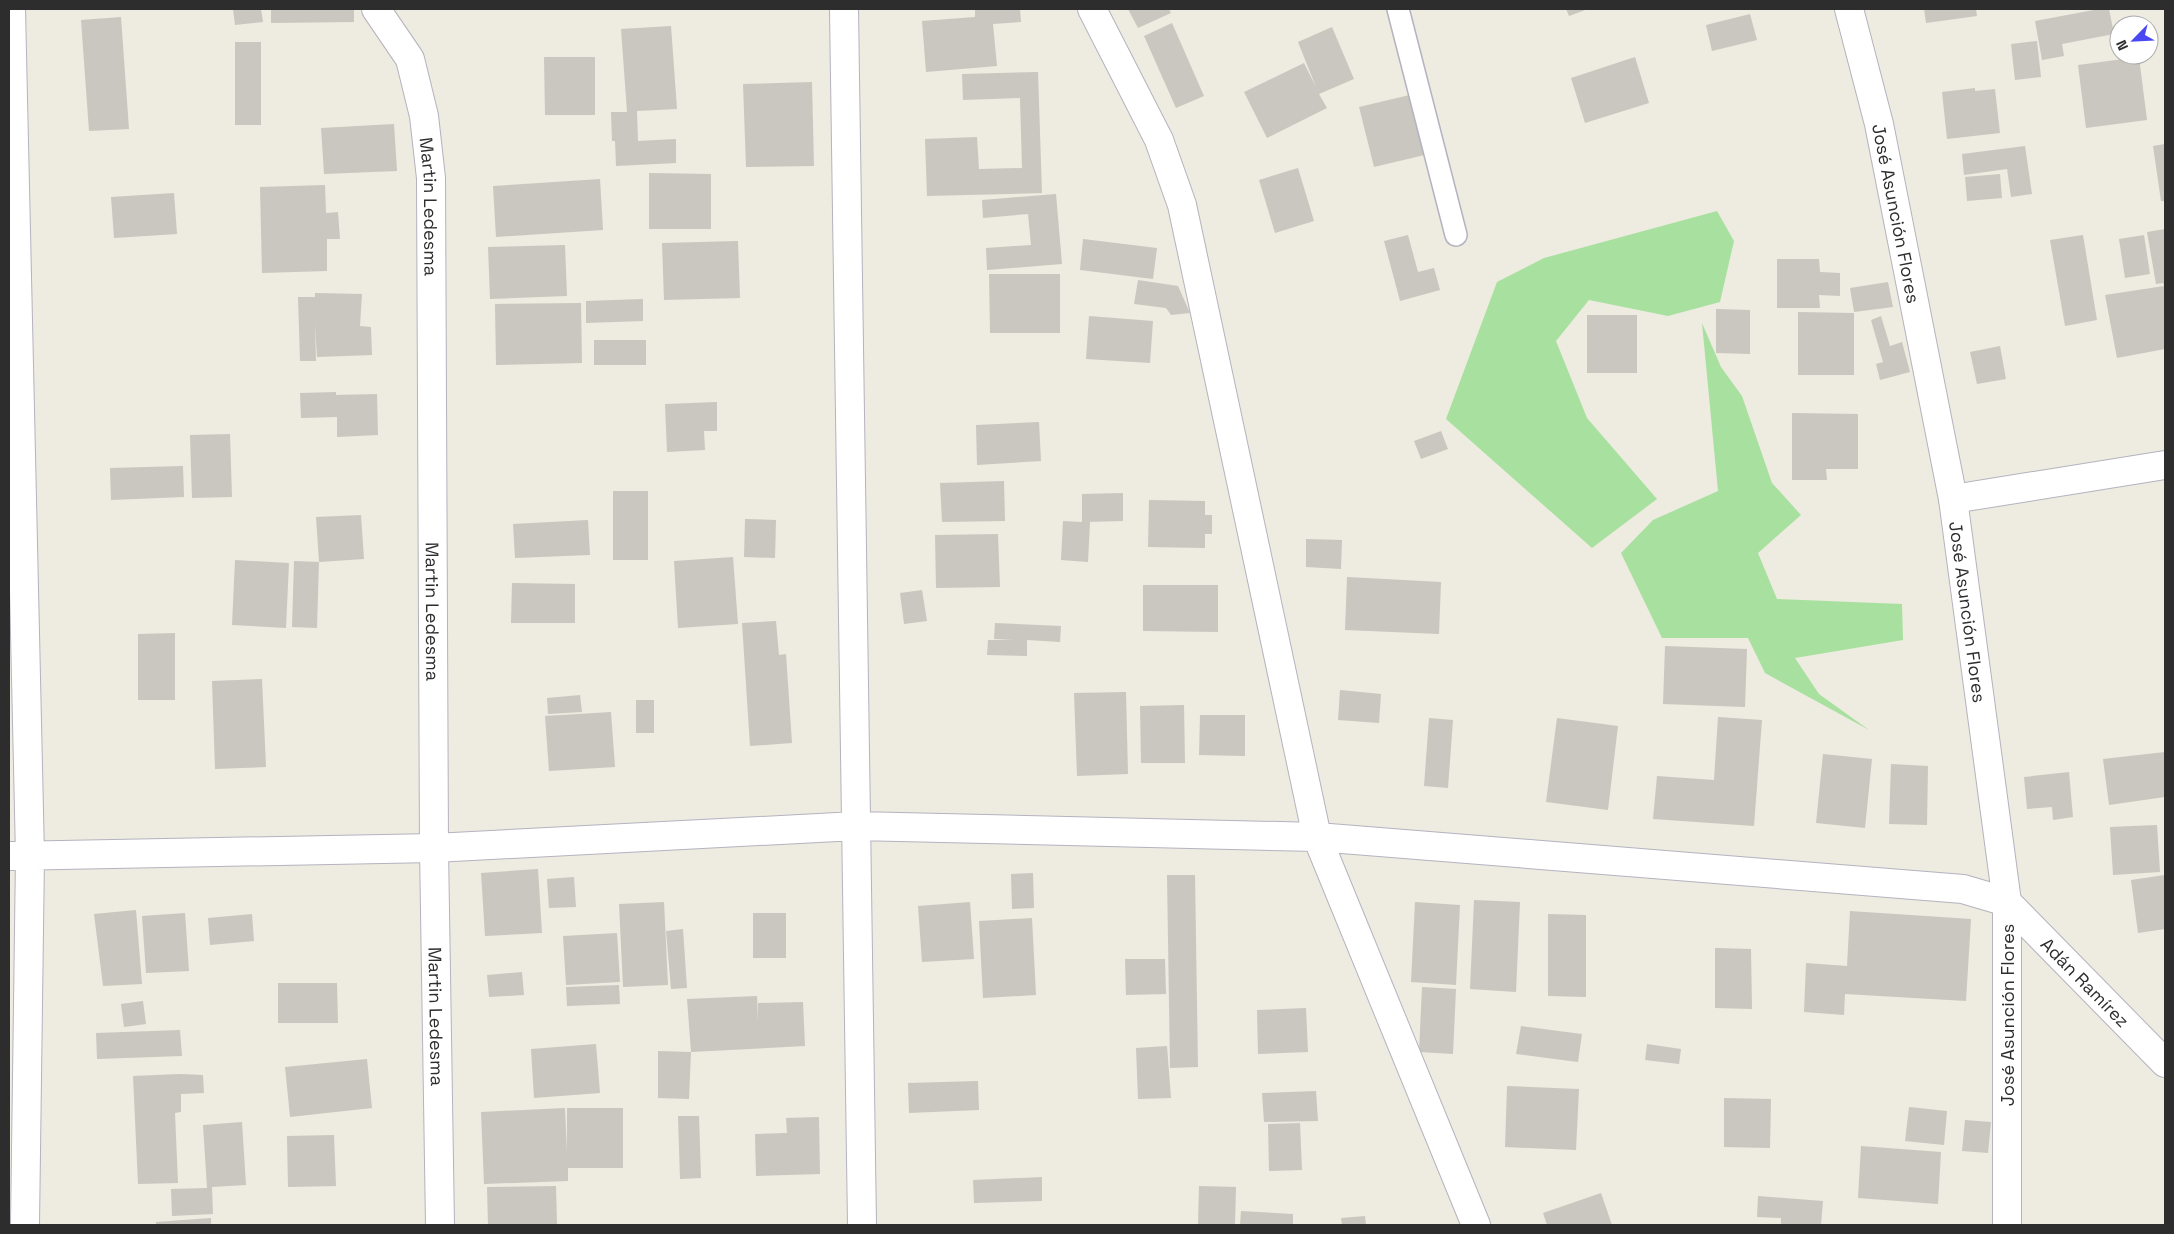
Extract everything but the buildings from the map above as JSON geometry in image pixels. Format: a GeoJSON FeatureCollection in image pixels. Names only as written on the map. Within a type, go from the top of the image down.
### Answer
{"type":"FeatureCollection","features":[{"type":"Feature","properties":{"kind":"street"},"geometry":{"type":"LineString","coordinates":[[11,9],[19,856],[25,1225]]}},
{"type":"Feature","properties":{"kind":"street","name":"Martin Ledesma"},"geometry":{"type":"LineString","coordinates":[[376,9],[410,59],[424,116],[431,178],[434,848],[440,1225]]}},
{"type":"Feature","properties":{"kind":"street"},"geometry":{"type":"LineString","coordinates":[[844,9],[862,1225]]}},
{"type":"Feature","properties":{"kind":"street"},"geometry":{"type":"LineString","coordinates":[[1092,9],[1159,140],[1182,205],[1317,837],[1476,1225]]}},
{"type":"Feature","properties":{"kind":"street","name":"José Asunción Flores"},"geometry":{"type":"LineString","coordinates":[[1849,9],[1879,124],[1953,499],[2007,902],[2008,1225]]}},
{"type":"Feature","properties":{"kind":"street"},"geometry":{"type":"LineString","coordinates":[[1953,499],[2165,465]]}},
{"type":"Feature","properties":{"kind":"street"},"geometry":{"type":"LineString","coordinates":[[19,856],[434,848],[856,826],[1317,837],[1963,889],[2007,902]]}},
{"type":"Feature","properties":{"kind":"street","name":"Adán Ramírez"},"geometry":{"type":"LineString","coordinates":[[2007,902],[2165,1063]]}},
{"type":"Feature","properties":{"kind":"lane"},"geometry":{"type":"LineString","coordinates":[[1398,9],[1456,235]]}},
{"type":"Feature","properties":{"kind":"green space"},"geometry":{"type":"Polygon","coordinates":[[[1717,211],[1734,241],[1720,302],[1668,316],[1589,300],[1556,341],[1587,418],[1657,499],[1592,548],[1446,419],[1497,282],[1544,258],[1717,211]]]}},
{"type":"Feature","properties":{"kind":"green space"},"geometry":{"type":"Polygon","coordinates":[[[1702,323],[1721,367],[1742,396],[1772,483],[1801,515],[1758,553],[1777,599],[1902,604],[1903,640],[1795,658],[1819,694],[1869,730],[1765,673],[1748,638],[1662,638],[1621,553],[1653,520],[1718,491],[1702,323]]]}}]}
